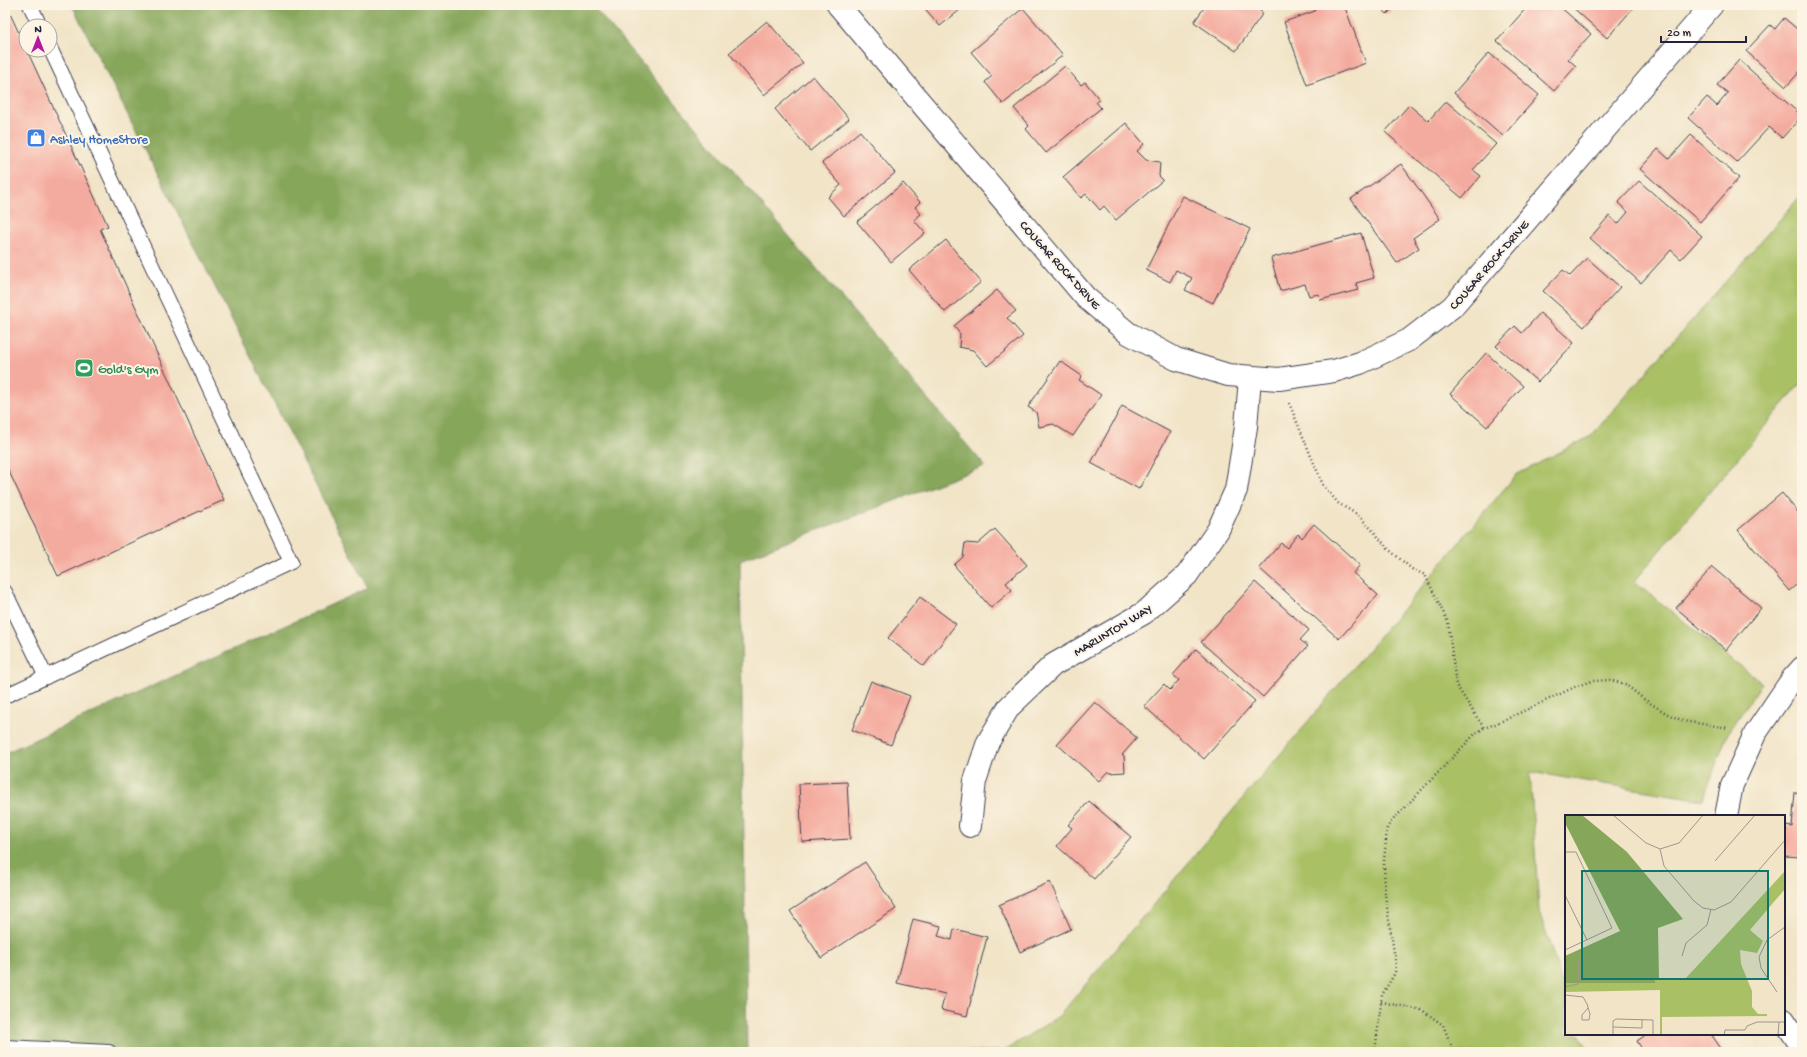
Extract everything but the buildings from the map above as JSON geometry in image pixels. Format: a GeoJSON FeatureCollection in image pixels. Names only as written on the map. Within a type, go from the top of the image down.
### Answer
{"type":"FeatureCollection","features":[{"type":"Feature","properties":{"kind":"street","name":"COUGAR ROCK DRIVE"},"geometry":{"type":"LineString","coordinates":[[838,5],[1086,298],[1128,333],[1176,359],[1228,375],[1250,378],[1279,379],[1334,372],[1360,363],[1409,340],[1452,307],[1712,5]]}},
{"type":"Feature","properties":{"kind":"street","name":"MARLINTON WAY"},"geometry":{"type":"LineString","coordinates":[[970,826],[975,781],[988,742],[1009,707],[1053,665],[1144,613],[1187,575],[1218,530],[1236,490],[1246,427],[1250,378]]}},
{"type":"Feature","properties":{"kind":"street"},"geometry":{"type":"LineString","coordinates":[[1726,815],[1732,785],[1755,734],[1793,678],[1802,668]]}},
{"type":"Feature","properties":{"kind":"street"},"geometry":{"type":"LineString","coordinates":[[1785,1022],[1802,1047]]}},
{"type":"Feature","properties":{"kind":"lane"},"geometry":{"type":"LineString","coordinates":[[30,5],[36,18]]}},
{"type":"Feature","properties":{"kind":"lane"},"geometry":{"type":"LineString","coordinates":[[5,696],[291,562],[55,58]]}},
{"type":"Feature","properties":{"kind":"lane"},"geometry":{"type":"LineString","coordinates":[[5,592],[46,677]]}},
{"type":"Feature","properties":{"kind":"lane"},"geometry":{"type":"LineString","coordinates":[[5,1047],[108,1052]]}},
{"type":"Feature","properties":{"kind":"path"},"geometry":{"type":"LineString","coordinates":[[1279,379],[1323,485],[1338,503],[1358,515],[1387,548],[1412,569],[1425,575],[1448,622],[1456,686],[1484,728]]}},
{"type":"Feature","properties":{"kind":"path"},"geometry":{"type":"LineString","coordinates":[[1375,1052],[1379,1034],[1381,1002],[1385,988],[1395,973],[1396,965],[1385,895],[1384,861],[1387,828],[1390,823],[1475,734],[1484,728],[1592,681],[1610,680],[1625,684],[1645,700],[1666,713],[1683,720],[1755,734]]}},
{"type":"Feature","properties":{"kind":"path"},"geometry":{"type":"LineString","coordinates":[[1381,1002],[1422,1010],[1442,1025],[1454,1052]]}},
{"type":"Feature","properties":{"kind":"green space"},"geometry":{"type":"Polygon","coordinates":[[[72,5],[592,5],[985,466],[740,560],[747,1052],[5,1052],[5,753],[368,588],[72,5]]]}},
{"type":"Feature","properties":{"kind":"green space"},"geometry":{"type":"Polygon","coordinates":[[[1802,194],[1802,382],[1634,582],[1762,683],[1727,735],[1703,800],[1530,772],[1539,911],[1565,991],[1565,1035],[1580,1035],[1590,1052],[918,1052],[1004,1051],[1059,1016],[1516,475],[1591,436],[1802,194]]]}},
{"type":"Feature","properties":{"kind":"place","name":"Ashley HomeStore"},"geometry":{"type":"Point","coordinates":[36,138]}},
{"type":"Feature","properties":{"kind":"place","name":"Gold's Gym"},"geometry":{"type":"Point","coordinates":[84,368]}}]}
